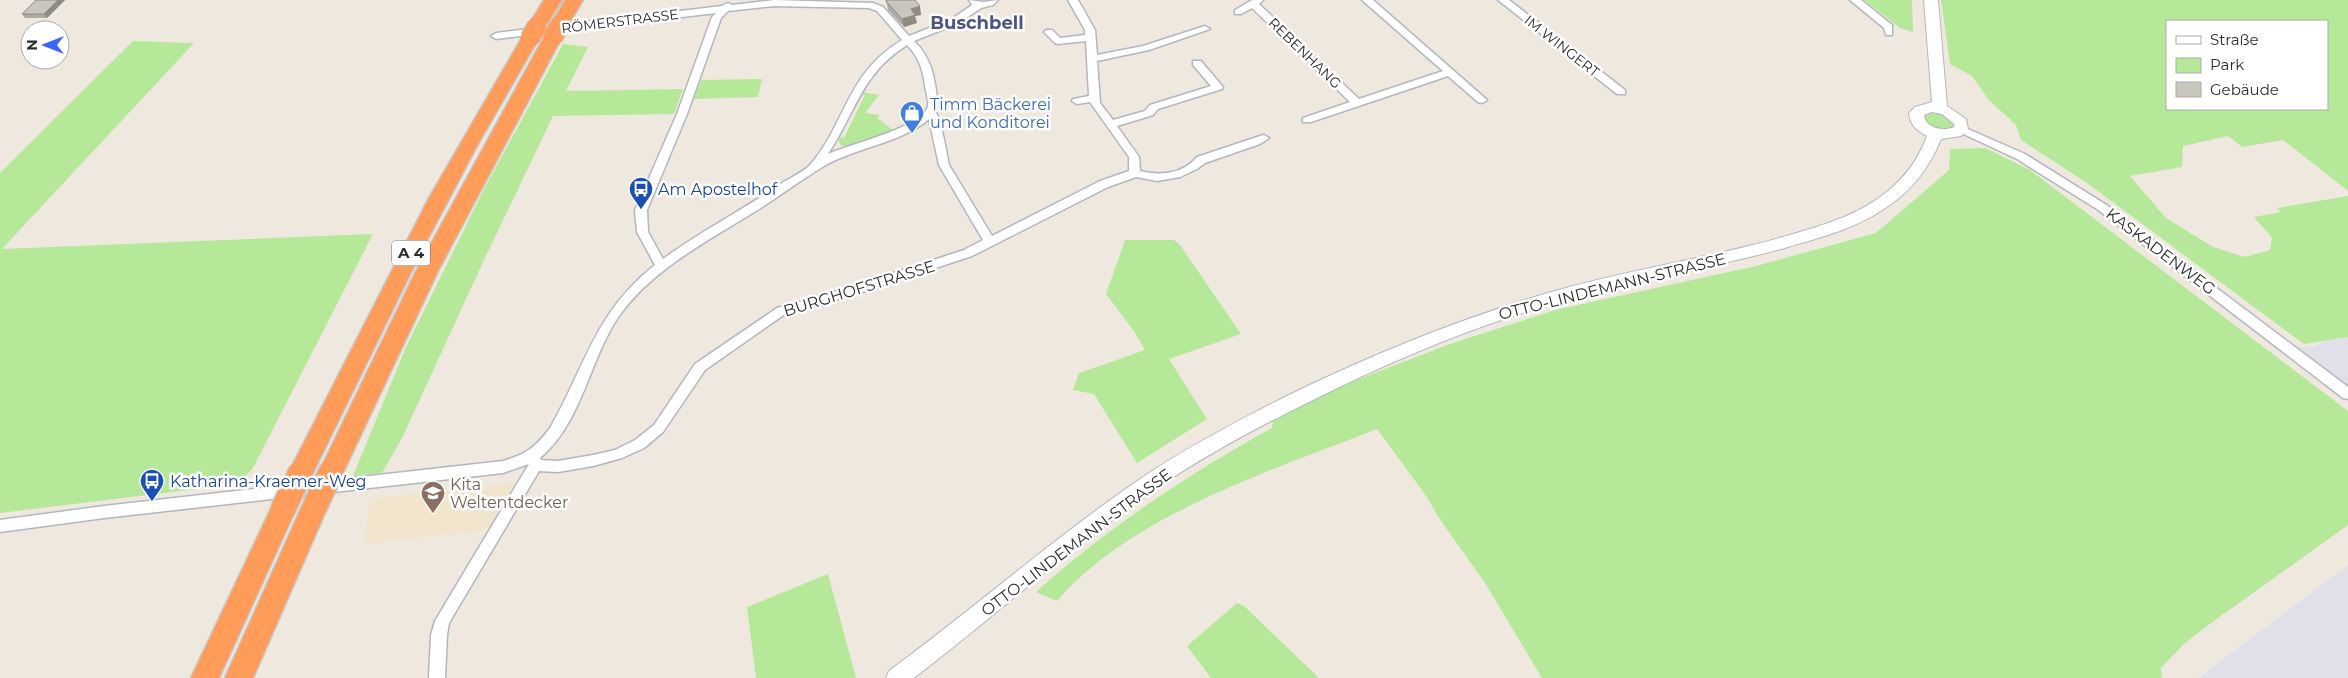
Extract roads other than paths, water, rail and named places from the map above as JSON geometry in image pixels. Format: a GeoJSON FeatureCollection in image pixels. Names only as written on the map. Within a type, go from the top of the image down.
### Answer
{"type":"FeatureCollection","features":[{"type":"Feature","properties":{"kind":"highway","name":"A 4"},"geometry":{"type":"LineString","coordinates":[[239,678],[332,470],[545,31],[553,0]]}},
{"type":"Feature","properties":{"kind":"highway","name":"A 4"},"geometry":{"type":"LineString","coordinates":[[205,678],[283,509],[375,318],[492,102],[545,31],[574,0]]}},
{"type":"Feature","properties":{"kind":"street"},"geometry":{"type":"LineString","coordinates":[[661,266],[641,230],[640,210],[682,114],[717,17],[735,0]]}},
{"type":"Feature","properties":{"kind":"street"},"geometry":{"type":"LineString","coordinates":[[811,168],[829,144],[870,71],[887,55],[910,40],[951,23],[969,13],[977,2],[988,4],[993,0]]}},
{"type":"Feature","properties":{"kind":"street"},"geometry":{"type":"LineString","coordinates":[[1073,0],[1088,24],[1092,37],[1097,107],[1134,157],[1135,174],[1158,178],[1166,177],[1198,166],[1201,160],[1264,138]]}},
{"type":"Feature","properties":{"kind":"street"},"geometry":{"type":"LineString","coordinates":[[1367,0],[1482,100]]}},
{"type":"Feature","properties":{"kind":"street","name":"IM WINGERT"},"geometry":{"type":"LineString","coordinates":[[1503,0],[1621,92]]}},
{"type":"Feature","properties":{"kind":"street"},"geometry":{"type":"LineString","coordinates":[[1855,0],[1889,27],[1889,33]]}},
{"type":"Feature","properties":{"kind":"street"},"geometry":{"type":"LineString","coordinates":[[1931,0],[1940,109]]}},
{"type":"Feature","properties":{"kind":"street","name":"REBENHANG"},"geometry":{"type":"LineString","coordinates":[[1238,12],[1256,2],[1357,103]]}},
{"type":"Feature","properties":{"kind":"street","name":"RÖMERSTRASSE"},"geometry":{"type":"LineString","coordinates":[[496,36],[774,3],[870,5],[880,9],[897,30],[918,49],[928,69],[934,106],[931,112],[935,120],[944,165],[991,243]]}},
{"type":"Feature","properties":{"kind":"street"},"geometry":{"type":"LineString","coordinates":[[1094,59],[1146,48],[1205,29]]}},
{"type":"Feature","properties":{"kind":"street"},"geometry":{"type":"LineString","coordinates":[[1050,32],[1058,41],[1092,37]]}},
{"type":"Feature","properties":{"kind":"street"},"geometry":{"type":"LineString","coordinates":[[1110,124],[1149,113],[1154,107],[1218,87],[1197,63]]}},
{"type":"Feature","properties":{"kind":"street","name":"REBENHANG"},"geometry":{"type":"LineString","coordinates":[[1307,120],[1450,72]]}},
{"type":"Feature","properties":{"kind":"street"},"geometry":{"type":"LineString","coordinates":[[1077,101],[1095,98]]}},
{"type":"Feature","properties":{"kind":"street"},"geometry":{"type":"LineString","coordinates":[[1940,109],[1958,118],[1962,126],[1961,129],[1949,134],[1936,133],[1922,126],[1916,117],[1920,110],[1940,109]]}},
{"type":"Feature","properties":{"kind":"street"},"geometry":{"type":"LineString","coordinates":[[437,678],[439,635],[448,609],[534,460],[548,442],[562,418],[596,343],[609,320],[623,302],[661,266],[811,168],[848,150],[908,127],[931,112]]}},
{"type":"Feature","properties":{"kind":"street","name":"KASKADENWEG"},"geometry":{"type":"LineString","coordinates":[[1961,129],[2030,159],[2068,183],[2114,215],[2348,394]]}},
{"type":"Feature","properties":{"kind":"street","name":"OTTO-LINDEMANN-STRASSE"},"geometry":{"type":"LineString","coordinates":[[897,678],[1136,493],[1214,442],[1361,367],[1437,335],[1495,315],[1567,294],[1764,248],[1829,230],[1859,216],[1891,197],[1910,180],[1927,159],[1936,133]]}},
{"type":"Feature","properties":{"kind":"street"},"geometry":{"type":"LineString","coordinates":[[829,144],[835,150],[848,150]]}},
{"type":"Feature","properties":{"kind":"street","name":"BURGHOFSTRASSE"},"geometry":{"type":"LineString","coordinates":[[534,460],[545,468],[598,460],[624,453],[650,437],[666,419],[690,378],[700,368],[781,311],[852,291],[968,253],[1104,184],[1135,174]]}},
{"type":"Feature","properties":{"kind":"street"},"geometry":{"type":"LineString","coordinates":[[0,526],[104,512],[495,468],[534,460]]}},
{"type":"Feature","properties":{"kind":"place","name":"Timm Bäckerei und Konditorei"},"geometry":{"type":"Point","coordinates":[912,134]}},
{"type":"Feature","properties":{"kind":"place","name":"Am Apostelhof"},"geometry":{"type":"Point","coordinates":[641,210]}},
{"type":"Feature","properties":{"kind":"place","name":"Katharina-Kraemer-Weg"},"geometry":{"type":"Point","coordinates":[152,502]}},
{"type":"Feature","properties":{"kind":"place","name":"Kita Weltentdecker"},"geometry":{"type":"Point","coordinates":[433,514]}},
{"type":"Feature","properties":{"kind":"district","name":"Buschbell"},"geometry":{"type":"Point","coordinates":[977,23]}}]}
